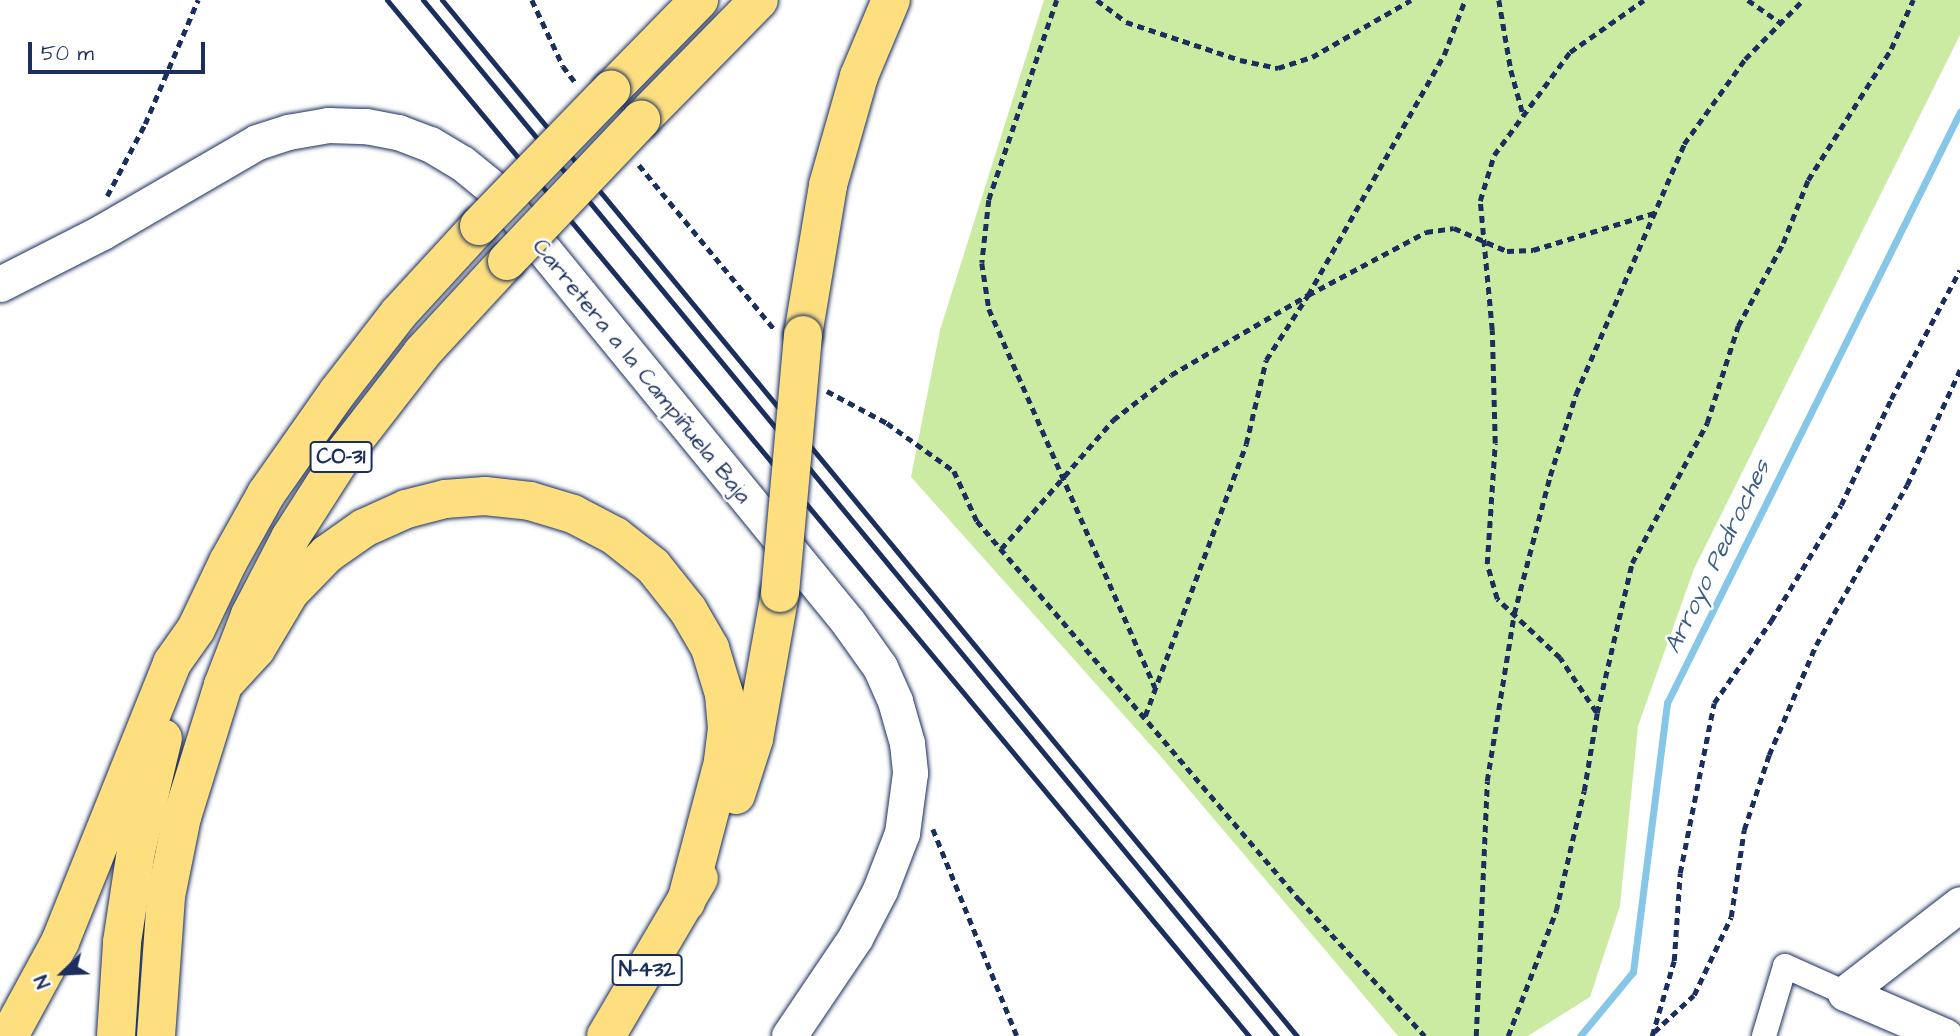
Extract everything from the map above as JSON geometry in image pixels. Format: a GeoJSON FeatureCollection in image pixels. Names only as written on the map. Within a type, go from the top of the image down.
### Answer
{"type":"FeatureCollection","features":[{"type":"Feature","properties":{"kind":"highway","name":"CO-31"},"geometry":{"type":"LineString","coordinates":[[116,1036],[122,942],[136,851],[160,751],[196,629],[228,562],[267,494],[337,393],[399,313],[479,226],[595,89],[699,0]]}},
{"type":"Feature","properties":{"kind":"highway","name":"CO-31"},"geometry":{"type":"LineString","coordinates":[[156,1036],[166,896],[182,817],[223,685],[250,615],[290,538],[343,455],[422,353],[641,120],[759,0]]}},
{"type":"Feature","properties":{"kind":"highway"},"geometry":{"type":"LineString","coordinates":[[686,902],[719,842],[754,739],[779,593],[789,333],[859,76],[891,0]]}},
{"type":"Feature","properties":{"kind":"highway"},"geometry":{"type":"LineString","coordinates":[[223,685],[256,649],[290,592],[327,554],[364,528],[406,509],[445,499],[485,496],[530,501],[573,514],[615,536],[653,566],[688,610],[709,648],[724,694],[727,728],[723,762],[686,902]]}},
{"type":"Feature","properties":{"kind":"highway"},"geometry":{"type":"LineString","coordinates":[[9,1036],[60,942],[172,663],[196,629]]}},
{"type":"Feature","properties":{"kind":"highway","name":"N-432"},"geometry":{"type":"LineString","coordinates":[[606,1036],[686,902]]}},
{"type":"Feature","properties":{"kind":"street","name":"Carretera a la Campiñuela Baja"},"geometry":{"type":"LineString","coordinates":[[0,284],[114,226],[257,142],[288,132],[328,125],[366,126],[398,132],[430,144],[462,163],[494,190],[848,622],[880,667],[895,701],[907,743],[910,773],[902,833],[880,890],[855,939],[789,1036]]}},
{"type":"Feature","properties":{"kind":"street"},"geometry":{"type":"LineString","coordinates":[[1845,993],[1960,904]]}},
{"type":"Feature","properties":{"kind":"street"},"geometry":{"type":"LineString","coordinates":[[1764,1036],[1785,965],[1845,993],[1900,1027],[1945,1036]]}},
{"type":"Feature","properties":{"kind":"path"},"geometry":{"type":"LineString","coordinates":[[100,205],[145,124],[198,0]]}},
{"type":"Feature","properties":{"kind":"path"},"geometry":{"type":"LineString","coordinates":[[532,0],[563,66],[595,89]]}},
{"type":"Feature","properties":{"kind":"path"},"geometry":{"type":"LineString","coordinates":[[1057,0],[989,200],[982,263],[989,309],[1156,689]]}},
{"type":"Feature","properties":{"kind":"path"},"geometry":{"type":"LineString","coordinates":[[1097,0],[1126,22],[1240,60],[1278,68],[1312,57],[1411,0]]}},
{"type":"Feature","properties":{"kind":"path"},"geometry":{"type":"LineString","coordinates":[[1145,716],[1247,444],[1266,360],[1308,295],[1444,55],[1465,0]]}},
{"type":"Feature","properties":{"kind":"path"},"geometry":{"type":"LineString","coordinates":[[1500,0],[1511,70],[1523,115]]}},
{"type":"Feature","properties":{"kind":"path"},"geometry":{"type":"LineString","coordinates":[[1597,713],[1560,658],[1497,599],[1487,564],[1495,443],[1492,330],[1480,201],[1494,155],[1570,52],[1644,0]]}},
{"type":"Feature","properties":{"kind":"path"},"geometry":{"type":"LineString","coordinates":[[1748,0],[1780,22]]}},
{"type":"Feature","properties":{"kind":"path"},"geometry":{"type":"LineString","coordinates":[[1476,1036],[1487,781],[1514,614],[1550,475],[1576,394],[1684,144],[1745,60],[1803,0]]}},
{"type":"Feature","properties":{"kind":"path"},"geometry":{"type":"LineString","coordinates":[[1508,1036],[1556,911],[1584,791],[1597,713],[1632,563],[1707,423],[1738,326],[1783,243],[1808,180],[1891,49],[1913,0]]}},
{"type":"Feature","properties":{"kind":"path"},"geometry":{"type":"LineString","coordinates":[[637,161],[789,333]]}},
{"type":"Feature","properties":{"kind":"path"},"geometry":{"type":"LineString","coordinates":[[1001,549],[1113,421],[1171,375],[1308,295],[1426,232],[1454,228],[1507,251],[1532,250],[1655,213]]}},
{"type":"Feature","properties":{"kind":"path"},"geometry":{"type":"LineString","coordinates":[[1652,1034],[1674,961],[1680,873],[1713,703],[1771,621],[1841,505],[1891,399],[1960,270]]}},
{"type":"Feature","properties":{"kind":"path"},"geometry":{"type":"LineString","coordinates":[[1652,1034],[1693,995],[1731,917],[1744,831],[1769,755],[1816,645],[1906,485],[1960,370]]}},
{"type":"Feature","properties":{"kind":"path"},"geometry":{"type":"LineString","coordinates":[[826,390],[887,424],[954,471],[977,521],[1299,899],[1425,1036]]}},
{"type":"Feature","properties":{"kind":"path"},"geometry":{"type":"LineString","coordinates":[[930,824],[1017,1036]]}},
{"type":"Feature","properties":{"kind":"green space"},"geometry":{"type":"Polygon","coordinates":[[[1044,0],[1960,0],[1960,35],[1694,569],[1638,726],[1620,906],[1590,997],[1528,1036],[1398,1036],[1163,759],[911,477],[940,330],[1044,0]]]}},
{"type":"Feature","properties":{"kind":"waterway","name":"Arroyo Pedroches"},"geometry":{"type":"LineString","coordinates":[[1580,1036],[1633,972],[1667,703],[1960,112]]}},
{"type":"Feature","properties":{"kind":"railway"},"geometry":{"type":"LineString","coordinates":[[387,0],[1249,1036]]}},
{"type":"Feature","properties":{"kind":"railway"},"geometry":{"type":"LineString","coordinates":[[423,0],[1277,1036]]}},
{"type":"Feature","properties":{"kind":"railway"},"geometry":{"type":"LineString","coordinates":[[442,0],[1297,1036]]}}]}
